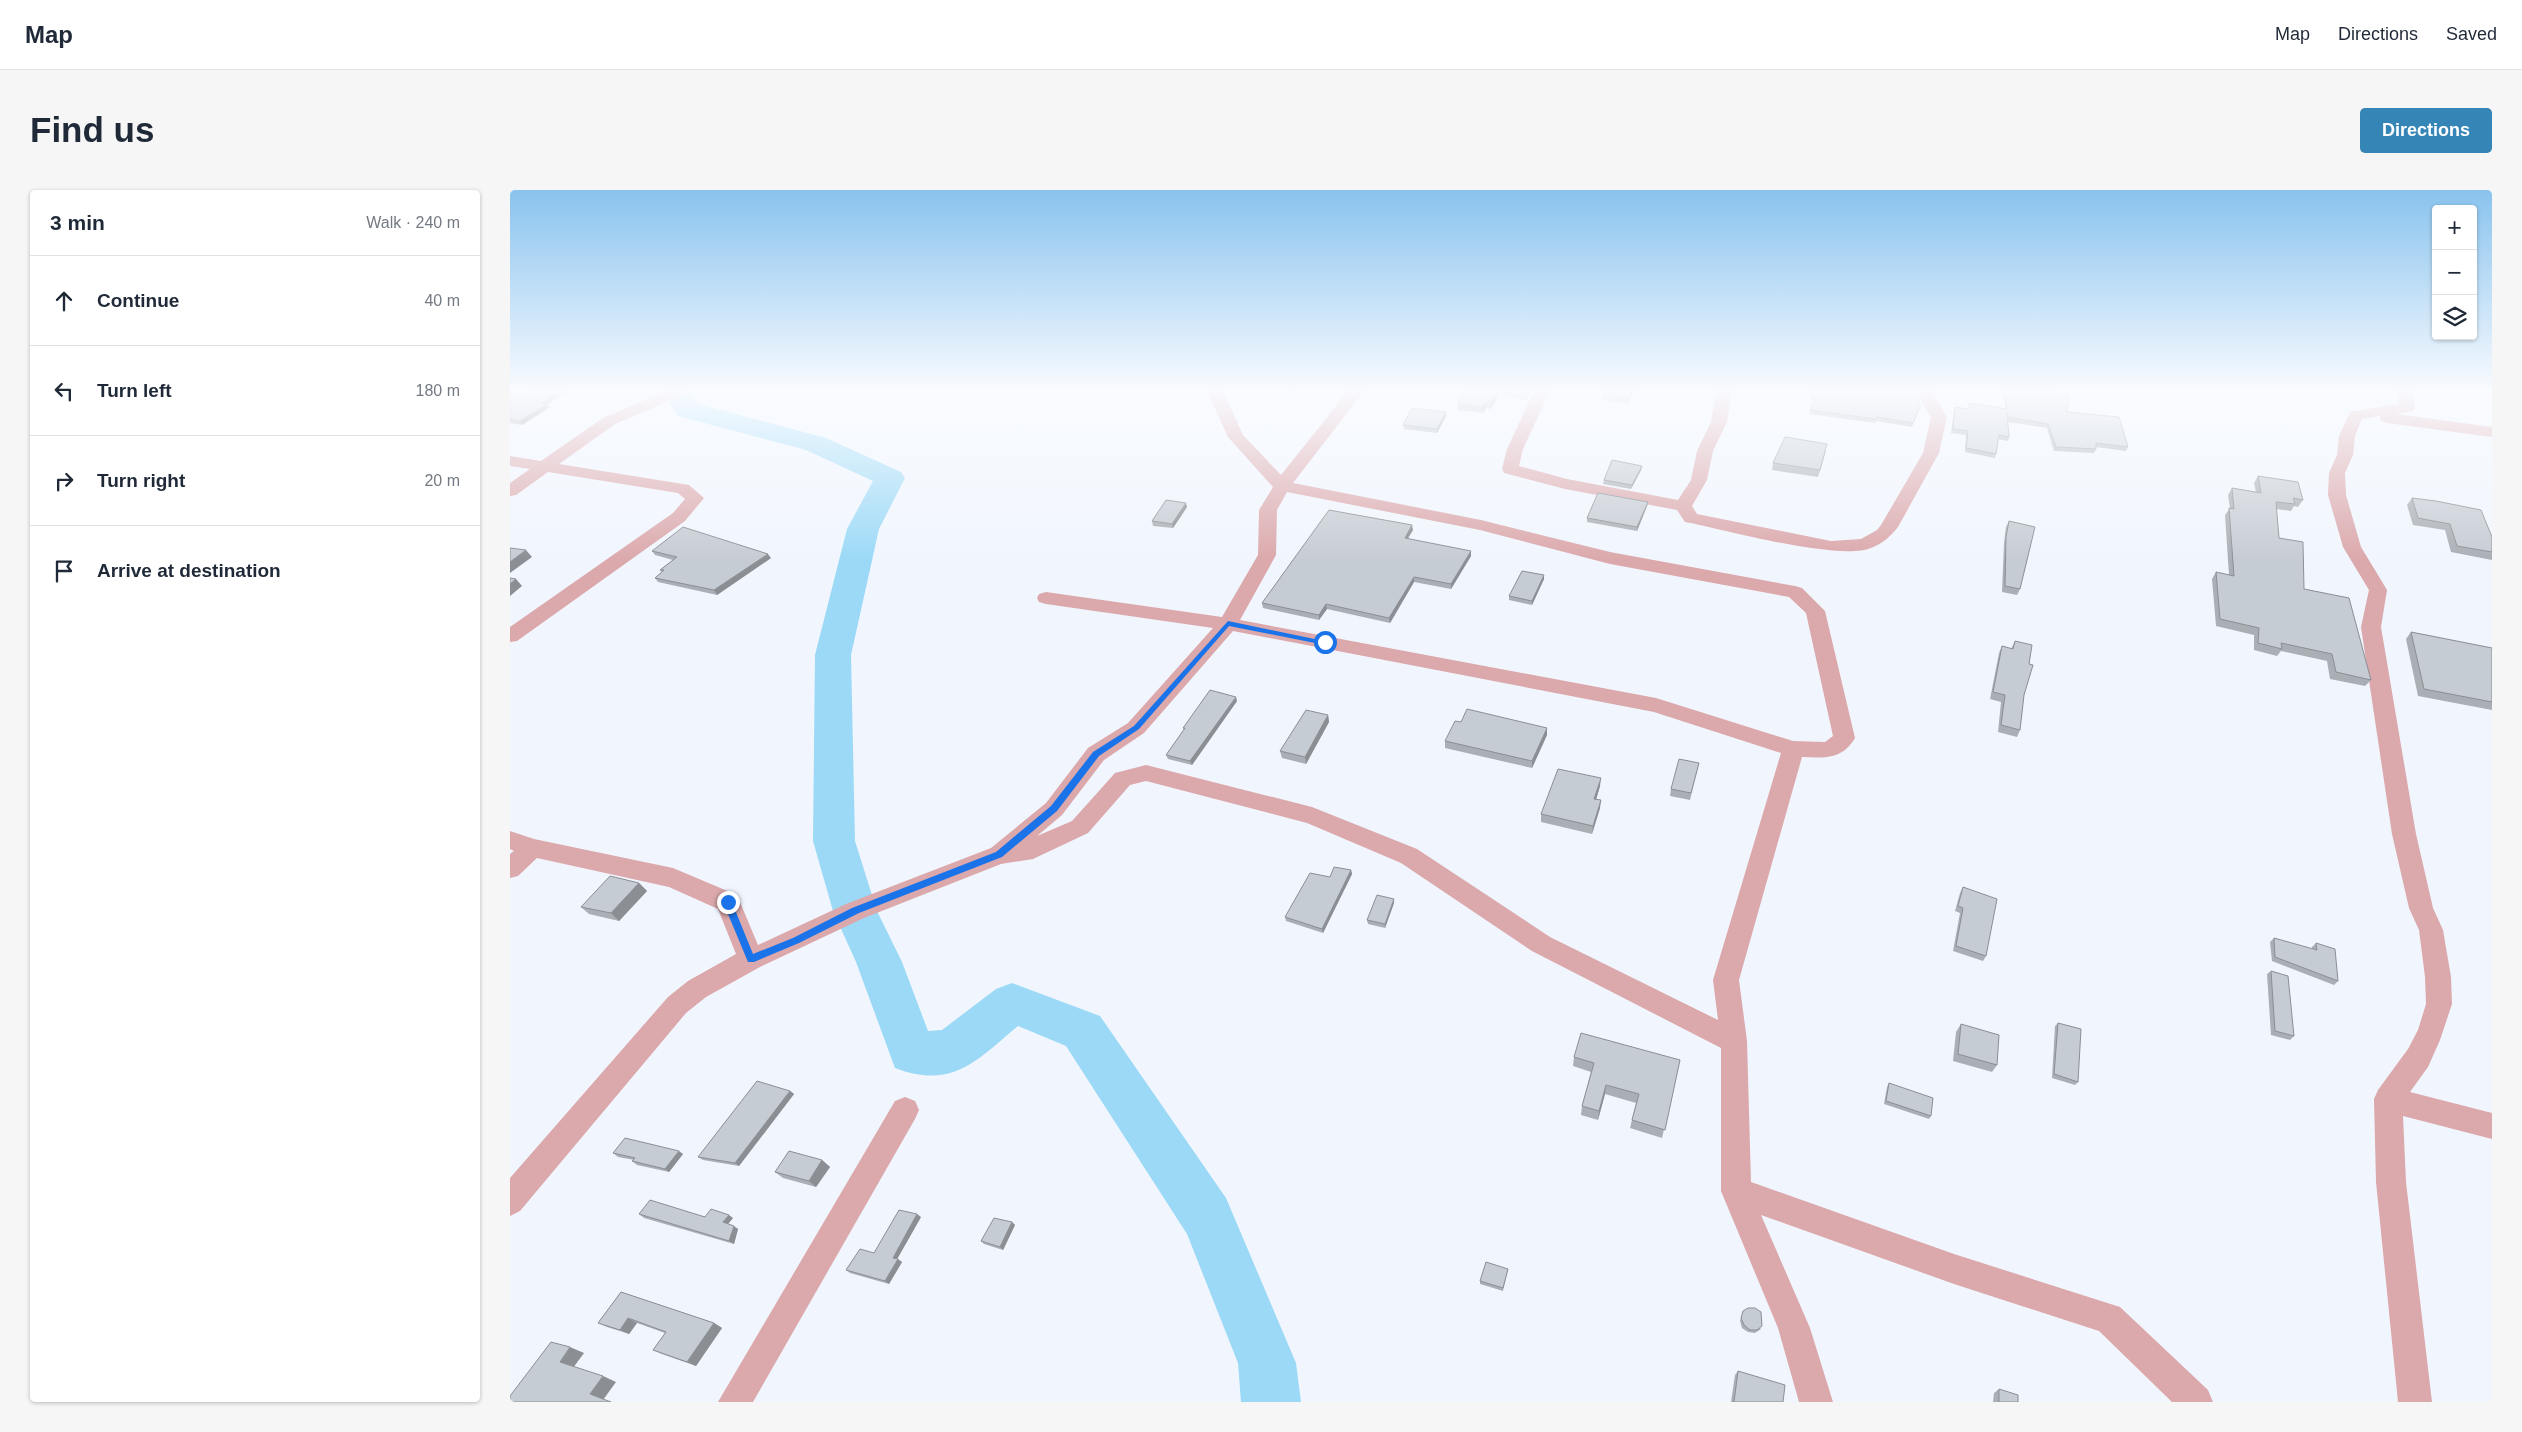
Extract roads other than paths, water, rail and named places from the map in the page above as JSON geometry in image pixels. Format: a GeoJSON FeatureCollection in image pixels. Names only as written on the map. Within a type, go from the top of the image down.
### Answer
{"type":"FeatureCollection","features":[{"type":"Feature","properties":{"kind":"street"},"geometry":{"type":"LineString","coordinates":[[510,491],[572,448]]}},
{"type":"Feature","properties":{"kind":"street"},"geometry":{"type":"LineString","coordinates":[[1046,598],[1228,624],[1656,705],[1793,749],[1830,750],[1844,738],[1815,611],[1794,592],[1610,558],[1481,525],[1282,486],[1246,448]]}},
{"type":"Feature","properties":{"kind":"street"},"geometry":{"type":"LineString","coordinates":[[999,855],[1054,808],[1096,754],[1136,728],[1228,624],[1267,555],[1268,510],[1282,486],[1312,448]]}},
{"type":"Feature","properties":{"kind":"street"},"geometry":{"type":"LineString","coordinates":[[1516,448],[1510,469],[1565,484],[1683,506],[1691,518],[1831,546],[1865,544],[1883,534],[1931,448]]}},
{"type":"Feature","properties":{"kind":"street"},"geometry":{"type":"LineString","coordinates":[[1683,506],[1699,480],[1706,448]]}},
{"type":"Feature","properties":{"kind":"street"},"geometry":{"type":"LineString","coordinates":[[2346,448],[2345,455],[2337,473],[2337,495],[2352,547],[2378,590],[2379,598],[2371,615],[2371,627],[2404,834],[2422,908],[2431,930],[2438,977],[2439,1004],[2431,1032],[2418,1058],[2388,1099],[2391,1182],[2419,1400]]}},
{"type":"Feature","properties":{"kind":"street"},"geometry":{"type":"LineString","coordinates":[[510,461],[542,468],[683,489],[695,498],[679,517],[510,636]]}},
{"type":"Feature","properties":{"kind":"street"},"geometry":{"type":"LineString","coordinates":[[1793,749],[1726,980],[1734,1041],[1736,1191],[1794,1328],[1816,1402]]}},
{"type":"Feature","properties":{"kind":"street"},"geometry":{"type":"LineString","coordinates":[[510,1200],[677,1005],[697,988],[751,959],[796,940],[855,911],[999,855],[1025,852],[1080,827],[1123,779],[1146,773],[1312,816],[1410,856],[1541,944],[1734,1041]]}},
{"type":"Feature","properties":{"kind":"street"},"geometry":{"type":"LineString","coordinates":[[510,840],[532,848],[673,878],[728,902],[751,959]]}},
{"type":"Feature","properties":{"kind":"street"},"geometry":{"type":"LineString","coordinates":[[510,869],[532,848]]}},
{"type":"Feature","properties":{"kind":"street"},"geometry":{"type":"LineString","coordinates":[[2388,1099],[2492,1126]]}},
{"type":"Feature","properties":{"kind":"street"},"geometry":{"type":"LineString","coordinates":[[735,1402],[905,1110]]}},
{"type":"Feature","properties":{"kind":"street"},"geometry":{"type":"LineString","coordinates":[[1736,1191],[1954,1269],[2109,1318],[2196,1402]]}},
{"type":"Feature","properties":{"kind":"waterway"},"geometry":{"type":"LineString","coordinates":[[824,448],[890,478],[863,529],[833,655],[834,841],[855,911],[879,962],[912,1053],[951,1052],[1012,1003],[1083,1031],[1207,1217],[1267,1363],[1271,1402]]}}]}
